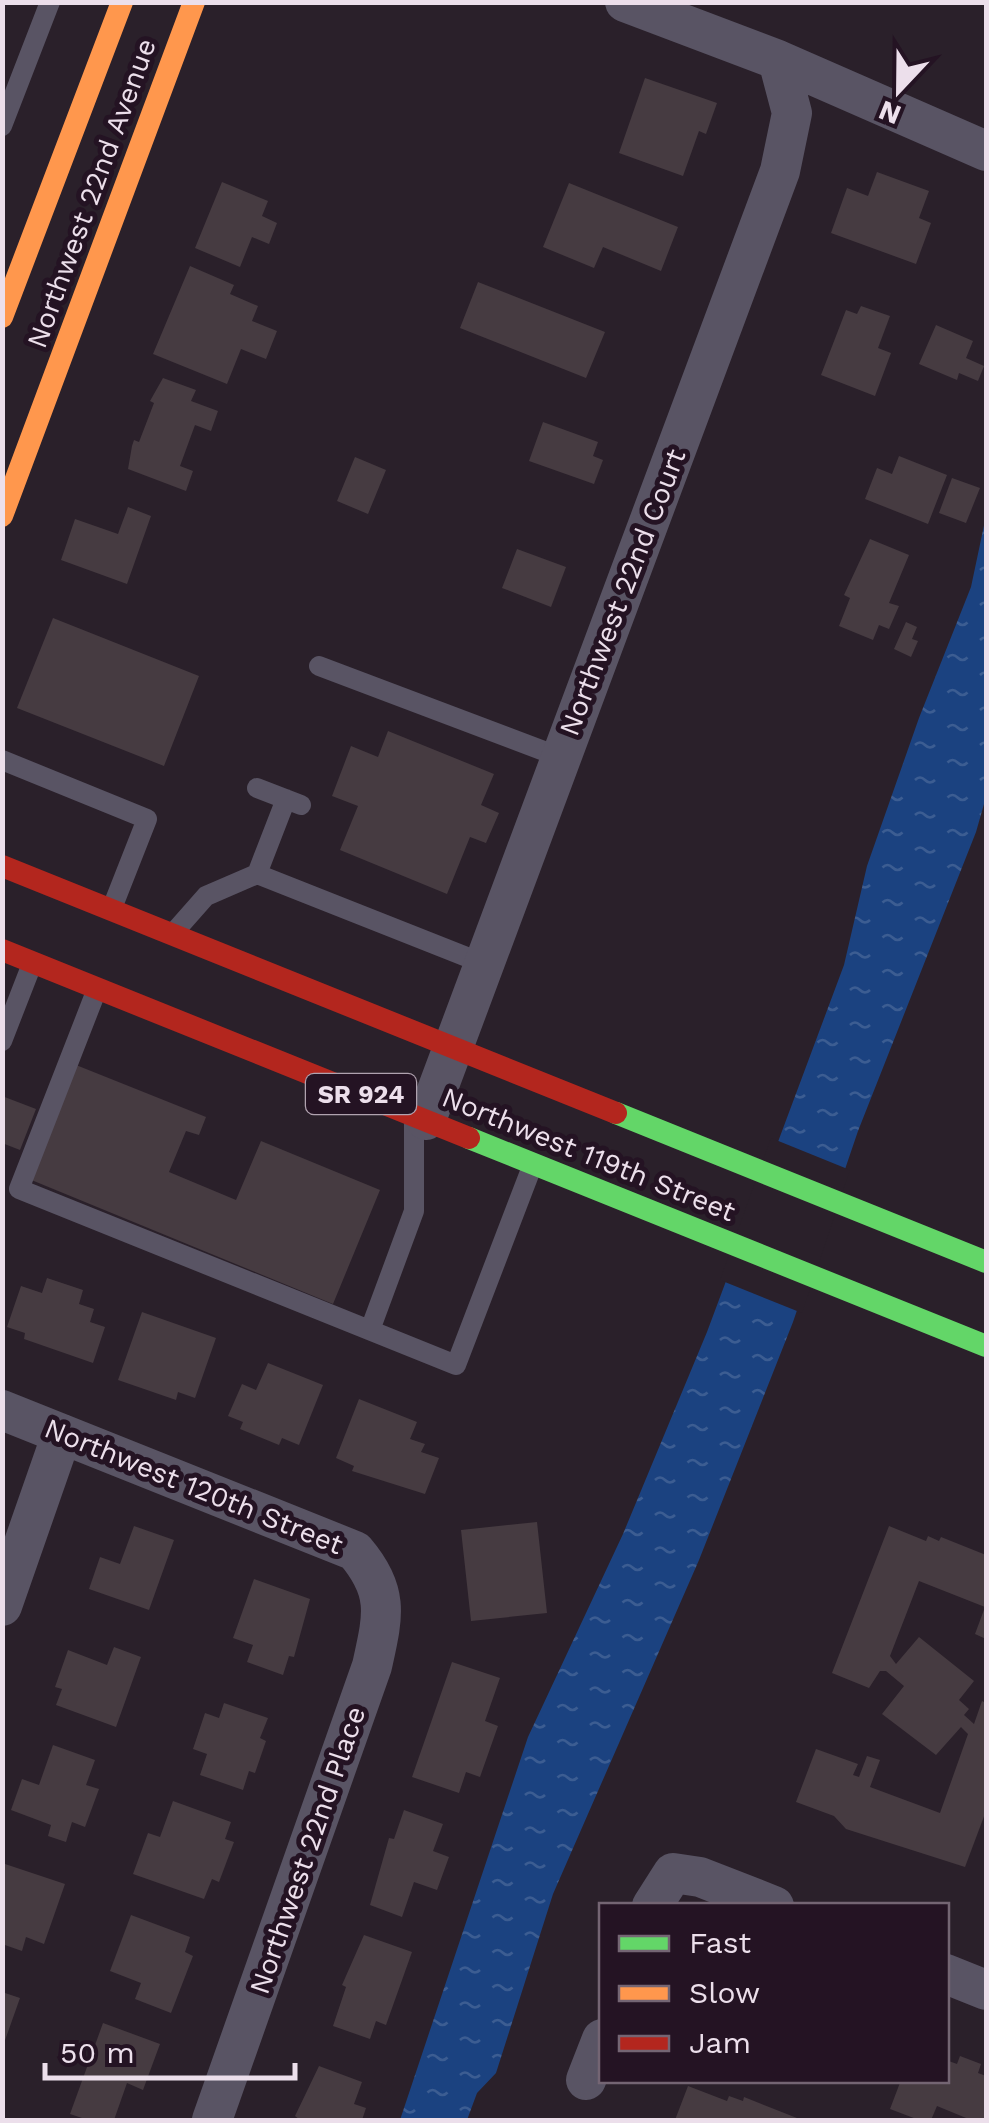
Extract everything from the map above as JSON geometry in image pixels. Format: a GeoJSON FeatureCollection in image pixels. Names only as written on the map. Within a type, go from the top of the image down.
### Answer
{"type":"FeatureCollection","features":[{"type":"Feature","properties":{"kind":"main road","name":"Northwest 22nd Avenue"},"geometry":{"type":"LineString","coordinates":[[2,316],[122,2]]}},
{"type":"Feature","properties":{"kind":"main road","name":"Northwest 22nd Avenue"},"geometry":{"type":"LineString","coordinates":[[2,516],[194,2]]}},
{"type":"Feature","properties":{"kind":"main road","name":"Northwest 119th Street"},"geometry":{"type":"LineString","coordinates":[[2,866],[986,1262]]}},
{"type":"Feature","properties":{"kind":"main road","name":"Northwest 119th Street"},"geometry":{"type":"LineString","coordinates":[[2,950],[986,1346]]}},
{"type":"Feature","properties":{"kind":"street"},"geometry":{"type":"LineString","coordinates":[[624,2],[778,60],[986,151]]}},
{"type":"Feature","properties":{"kind":"street","name":"Northwest 22nd Court"},"geometry":{"type":"LineString","coordinates":[[420,1118],[452,1044],[780,171],[792,113],[778,60]]}},
{"type":"Feature","properties":{"kind":"street","name":"Northwest 120th Street"},"geometry":{"type":"LineString","coordinates":[[2,1410],[355,1551],[376,1576]]}},
{"type":"Feature","properties":{"kind":"street"},"geometry":{"type":"LineString","coordinates":[[2,1606],[62,1434]]}},
{"type":"Feature","properties":{"kind":"street","name":"Northwest 22nd Place"},"geometry":{"type":"LineString","coordinates":[[212,2120],[372,1666],[383,1616],[376,1576]]}},
{"type":"Feature","properties":{"kind":"street"},"geometry":{"type":"LineString","coordinates":[[654,1903],[673,1872],[700,1876],[767,1903]]}},
{"type":"Feature","properties":{"kind":"street"},"geometry":{"type":"LineString","coordinates":[[949,1975],[986,1990]]}},
{"type":"Feature","properties":{"kind":"street"},"geometry":{"type":"LineString","coordinates":[[586,2080],[599,2047]]}},
{"type":"Feature","properties":{"kind":"lane"},"geometry":{"type":"LineString","coordinates":[[2,126],[50,2]]}},
{"type":"Feature","properties":{"kind":"lane"},"geometry":{"type":"LineString","coordinates":[[319,666],[560,757]]}},
{"type":"Feature","properties":{"kind":"lane"},"geometry":{"type":"LineString","coordinates":[[2,760],[147,819],[112,910]]}},
{"type":"Feature","properties":{"kind":"lane"},"geometry":{"type":"LineString","coordinates":[[172,933],[206,896],[257,874],[293,802],[256,788]]}},
{"type":"Feature","properties":{"kind":"lane"},"geometry":{"type":"LineString","coordinates":[[257,874],[482,963]]}},
{"type":"Feature","properties":{"kind":"lane"},"geometry":{"type":"LineString","coordinates":[[2,1041],[34,962]]}},
{"type":"Feature","properties":{"kind":"lane"},"geometry":{"type":"LineString","coordinates":[[98,987],[19,1189],[456,1365],[534,1164]]}},
{"type":"Feature","properties":{"kind":"lane"},"geometry":{"type":"LineString","coordinates":[[370,1330],[414,1212],[420,1118]]}},
{"type":"Feature","properties":{"kind":"water"},"geometry":{"type":"Polygon","coordinates":[[[986,516],[986,797],[976,832],[858,1131],[793,1322],[699,1560],[553,1894],[496,2073],[477,2093],[467,2120],[400,2120],[528,1737],[623,1534],[707,1332],[844,965],[867,866],[971,587],[986,516]]]}},
{"type":"Feature","properties":{"kind":"pier"},"geometry":{"type":"Polygon","coordinates":[[[771,1138],[850,1170],[802,1313],[720,1280],[771,1138]]]}},
{"type":"Feature","properties":{"kind":"building"},"geometry":{"type":"Polygon","coordinates":[[[645,78],[717,103],[706,134],[699,131],[683,176],[619,153],[645,78]]]}},
{"type":"Feature","properties":{"kind":"building"},"geometry":{"type":"Polygon","coordinates":[[[877,172],[929,191],[919,218],[931,223],[916,264],[831,233],[847,188],[868,196],[877,172]]]}},
{"type":"Feature","properties":{"kind":"building"},"geometry":{"type":"Polygon","coordinates":[[[222,182],[268,201],[262,216],[277,223],[269,244],[252,237],[240,267],[195,248],[222,182]]]}},
{"type":"Feature","properties":{"kind":"building"},"geometry":{"type":"Polygon","coordinates":[[[569,183],[678,227],[661,271],[603,247],[594,268],[543,247],[569,183]]]}},
{"type":"Feature","properties":{"kind":"building"},"geometry":{"type":"Polygon","coordinates":[[[190,266],[234,285],[230,294],[258,306],[252,321],[277,331],[266,359],[241,349],[227,384],[153,354],[190,266]]]}},
{"type":"Feature","properties":{"kind":"building"},"geometry":{"type":"Polygon","coordinates":[[[478,282],[605,332],[586,378],[460,328],[478,282]]]}},
{"type":"Feature","properties":{"kind":"building"},"geometry":{"type":"Polygon","coordinates":[[[861,306],[890,316],[878,348],[891,353],[875,396],[821,375],[846,310],[857,314],[861,306]]]}},
{"type":"Feature","properties":{"kind":"building"},"geometry":{"type":"Polygon","coordinates":[[[936,325],[973,341],[966,358],[984,366],[978,381],[959,373],[957,380],[919,364],[936,325]]]}},
{"type":"Feature","properties":{"kind":"building"},"geometry":{"type":"Polygon","coordinates":[[[163,378],[196,390],[191,401],[218,411],[211,431],[195,425],[180,466],[193,471],[186,491],[128,469],[134,440],[139,442],[154,403],[150,401],[163,378]]]}},
{"type":"Feature","properties":{"kind":"building"},"geometry":{"type":"Polygon","coordinates":[[[543,422],[598,442],[593,456],[603,460],[594,484],[529,461],[543,422]]]}},
{"type":"Feature","properties":{"kind":"building"},"geometry":{"type":"Polygon","coordinates":[[[899,456],[947,475],[928,524],[865,499],[877,468],[892,474],[899,456]]]}},
{"type":"Feature","properties":{"kind":"building"},"geometry":{"type":"Polygon","coordinates":[[[355,457],[386,470],[368,514],[337,501],[355,457]]]}},
{"type":"Feature","properties":{"kind":"building"},"geometry":{"type":"Polygon","coordinates":[[[952,478],[980,488],[966,523],[939,513],[952,478]]]}},
{"type":"Feature","properties":{"kind":"building"},"geometry":{"type":"Polygon","coordinates":[[[128,507],[151,516],[127,584],[61,560],[75,519],[118,534],[128,507]]]}},
{"type":"Feature","properties":{"kind":"building"},"geometry":{"type":"Polygon","coordinates":[[[870,539],[909,555],[889,603],[899,606],[889,629],[879,625],[873,640],[839,626],[850,598],[844,595],[870,539]]]}},
{"type":"Feature","properties":{"kind":"building"},"geometry":{"type":"Polygon","coordinates":[[[517,549],[566,567],[551,607],[502,588],[517,549]]]}},
{"type":"Feature","properties":{"kind":"building"},"geometry":{"type":"Polygon","coordinates":[[[53,618],[199,676],[164,766],[17,708],[53,618]]]}},
{"type":"Feature","properties":{"kind":"building"},"geometry":{"type":"Polygon","coordinates":[[[906,622],[917,627],[912,639],[918,641],[911,657],[894,649],[906,622]]]}},
{"type":"Feature","properties":{"kind":"building"},"geometry":{"type":"Polygon","coordinates":[[[388,731],[494,774],[481,805],[499,813],[486,843],[470,837],[447,894],[340,850],[358,806],[332,796],[351,746],[378,757],[388,731]]]}},
{"type":"Feature","properties":{"kind":"building"},"geometry":{"type":"Polygon","coordinates":[[[76,1065],[206,1117],[199,1135],[186,1131],[169,1172],[236,1200],[261,1141],[380,1190],[333,1304],[29,1179],[76,1065]]]}},
{"type":"Feature","properties":{"kind":"building"},"geometry":{"type":"Polygon","coordinates":[[[2,1096],[36,1109],[20,1150],[2,1143],[2,1096]]]}},
{"type":"Feature","properties":{"kind":"building"},"geometry":{"type":"Polygon","coordinates":[[[47,1278],[83,1290],[79,1304],[94,1309],[90,1322],[105,1327],[93,1363],[24,1339],[25,1333],[7,1327],[21,1286],[42,1293],[47,1278]]]}},
{"type":"Feature","properties":{"kind":"building"},"geometry":{"type":"Polygon","coordinates":[[[142,1312],[216,1338],[195,1398],[178,1392],[176,1400],[118,1380],[142,1312]]]}},
{"type":"Feature","properties":{"kind":"building"},"geometry":{"type":"Polygon","coordinates":[[[268,1363],[323,1385],[299,1445],[282,1438],[279,1445],[240,1429],[243,1422],[228,1416],[242,1384],[256,1390],[268,1363]]]}},
{"type":"Feature","properties":{"kind":"building"},"geometry":{"type":"Polygon","coordinates":[[[359,1399],[417,1422],[410,1439],[425,1444],[421,1452],[439,1458],[425,1494],[352,1471],[354,1466],[336,1458],[359,1399]]]}},
{"type":"Feature","properties":{"kind":"building"},"geometry":{"type":"Polygon","coordinates":[[[537,1522],[547,1613],[471,1621],[461,1530],[537,1522]]]}},
{"type":"Feature","properties":{"kind":"building"},"geometry":{"type":"Polygon","coordinates":[[[134,1526],[174,1540],[149,1610],[89,1589],[100,1557],[120,1564],[134,1526]]]}},
{"type":"Feature","properties":{"kind":"building"},"geometry":{"type":"Polygon","coordinates":[[[889,1526],[926,1541],[928,1536],[939,1541],[941,1537],[986,1555],[986,1639],[975,1634],[985,1607],[919,1581],[890,1656],[896,1664],[919,1637],[974,1681],[959,1700],[969,1709],[964,1715],[974,1724],[982,1701],[986,1703],[986,1811],[965,1867],[846,1829],[834,1816],[796,1802],[816,1749],[858,1764],[853,1775],[859,1777],[867,1756],[880,1760],[870,1787],[940,1813],[968,1734],[961,1727],[936,1755],[882,1714],[904,1686],[886,1671],[880,1671],[869,1688],[832,1673],[889,1526]]]}},
{"type":"Feature","properties":{"kind":"building"},"geometry":{"type":"Polygon","coordinates":[[[254,1579],[310,1599],[294,1657],[289,1656],[283,1675],[247,1662],[253,1645],[233,1638],[254,1579]]]}},
{"type":"Feature","properties":{"kind":"building"},"geometry":{"type":"Polygon","coordinates":[[[114,1647],[141,1657],[116,1727],[56,1705],[62,1689],[55,1687],[68,1650],[107,1665],[114,1647]]]}},
{"type":"Feature","properties":{"kind":"building"},"geometry":{"type":"Polygon","coordinates":[[[452,1662],[500,1678],[485,1721],[498,1726],[480,1777],[466,1772],[459,1793],[412,1777],[452,1662]]]}},
{"type":"Feature","properties":{"kind":"building"},"geometry":{"type":"Polygon","coordinates":[[[224,1703],[268,1718],[260,1738],[266,1741],[255,1773],[249,1771],[243,1790],[200,1775],[207,1754],[193,1749],[205,1713],[219,1718],[224,1703]]]}},
{"type":"Feature","properties":{"kind":"building"},"geometry":{"type":"Polygon","coordinates":[[[53,1745],[95,1760],[86,1785],[99,1789],[85,1827],[72,1822],[66,1842],[48,1836],[51,1825],[11,1810],[22,1779],[39,1785],[53,1745]]]}},
{"type":"Feature","properties":{"kind":"building"},"geometry":{"type":"Polygon","coordinates":[[[173,1801],[231,1822],[225,1839],[234,1842],[219,1882],[212,1879],[204,1899],[133,1874],[148,1833],[160,1837],[173,1801]]]}},
{"type":"Feature","properties":{"kind":"building"},"geometry":{"type":"Polygon","coordinates":[[[404,1810],[443,1824],[433,1851],[449,1857],[437,1890],[414,1882],[402,1917],[370,1905],[389,1838],[394,1839],[404,1810]]]}},
{"type":"Feature","properties":{"kind":"building"},"geometry":{"type":"Polygon","coordinates":[[[2,1863],[65,1884],[44,1944],[26,1937],[22,1951],[2,1944],[2,1863]]]}},
{"type":"Feature","properties":{"kind":"building"},"geometry":{"type":"Polygon","coordinates":[[[131,1915],[190,1937],[185,1952],[193,1956],[171,2013],[135,1999],[141,1983],[110,1971],[131,1915]]]}},
{"type":"Feature","properties":{"kind":"building"},"geometry":{"type":"Polygon","coordinates":[[[364,1935],[412,1952],[386,2025],[376,2021],[370,2039],[333,2026],[346,1987],[342,1985],[364,1935]]]}},
{"type":"Feature","properties":{"kind":"building"},"geometry":{"type":"Polygon","coordinates":[[[2,1992],[20,1998],[3,2046],[2,2046],[2,1992]]]}},
{"type":"Feature","properties":{"kind":"building"},"geometry":{"type":"Polygon","coordinates":[[[103,2023],[160,2044],[143,2090],[127,2083],[114,2120],[88,2120],[70,2114],[103,2023]]]}},
{"type":"Feature","properties":{"kind":"building"},"geometry":{"type":"Polygon","coordinates":[[[960,2056],[981,2064],[978,2073],[986,2076],[986,2120],[971,2120],[937,2106],[931,2120],[919,2120],[890,2109],[900,2083],[949,2083],[949,2061],[957,2064],[960,2056]]]}},
{"type":"Feature","properties":{"kind":"building"},"geometry":{"type":"Polygon","coordinates":[[[319,2066],[362,2082],[354,2104],[366,2108],[362,2120],[300,2120],[295,2116],[319,2066]]]}},
{"type":"Feature","properties":{"kind":"building"},"geometry":{"type":"Polygon","coordinates":[[[688,2086],[727,2101],[729,2096],[743,2101],[744,2097],[802,2120],[675,2120],[688,2086]]]}},
{"type":"Feature","properties":{"kind":"traffic: fast"},"geometry":{"type":"LineString","coordinates":[[616,1113],[986,1262]]}},
{"type":"Feature","properties":{"kind":"traffic: fast"},"geometry":{"type":"LineString","coordinates":[[469,1138],[986,1346]]}},
{"type":"Feature","properties":{"kind":"traffic: slow"},"geometry":{"type":"LineString","coordinates":[[2,317],[122,2]]}},
{"type":"Feature","properties":{"kind":"traffic: slow"},"geometry":{"type":"LineString","coordinates":[[2,516],[194,2]]}},
{"type":"Feature","properties":{"kind":"traffic: jam"},"geometry":{"type":"LineString","coordinates":[[2,866],[616,1113]]}},
{"type":"Feature","properties":{"kind":"traffic: jam"},"geometry":{"type":"LineString","coordinates":[[2,950],[469,1138]]}}]}
